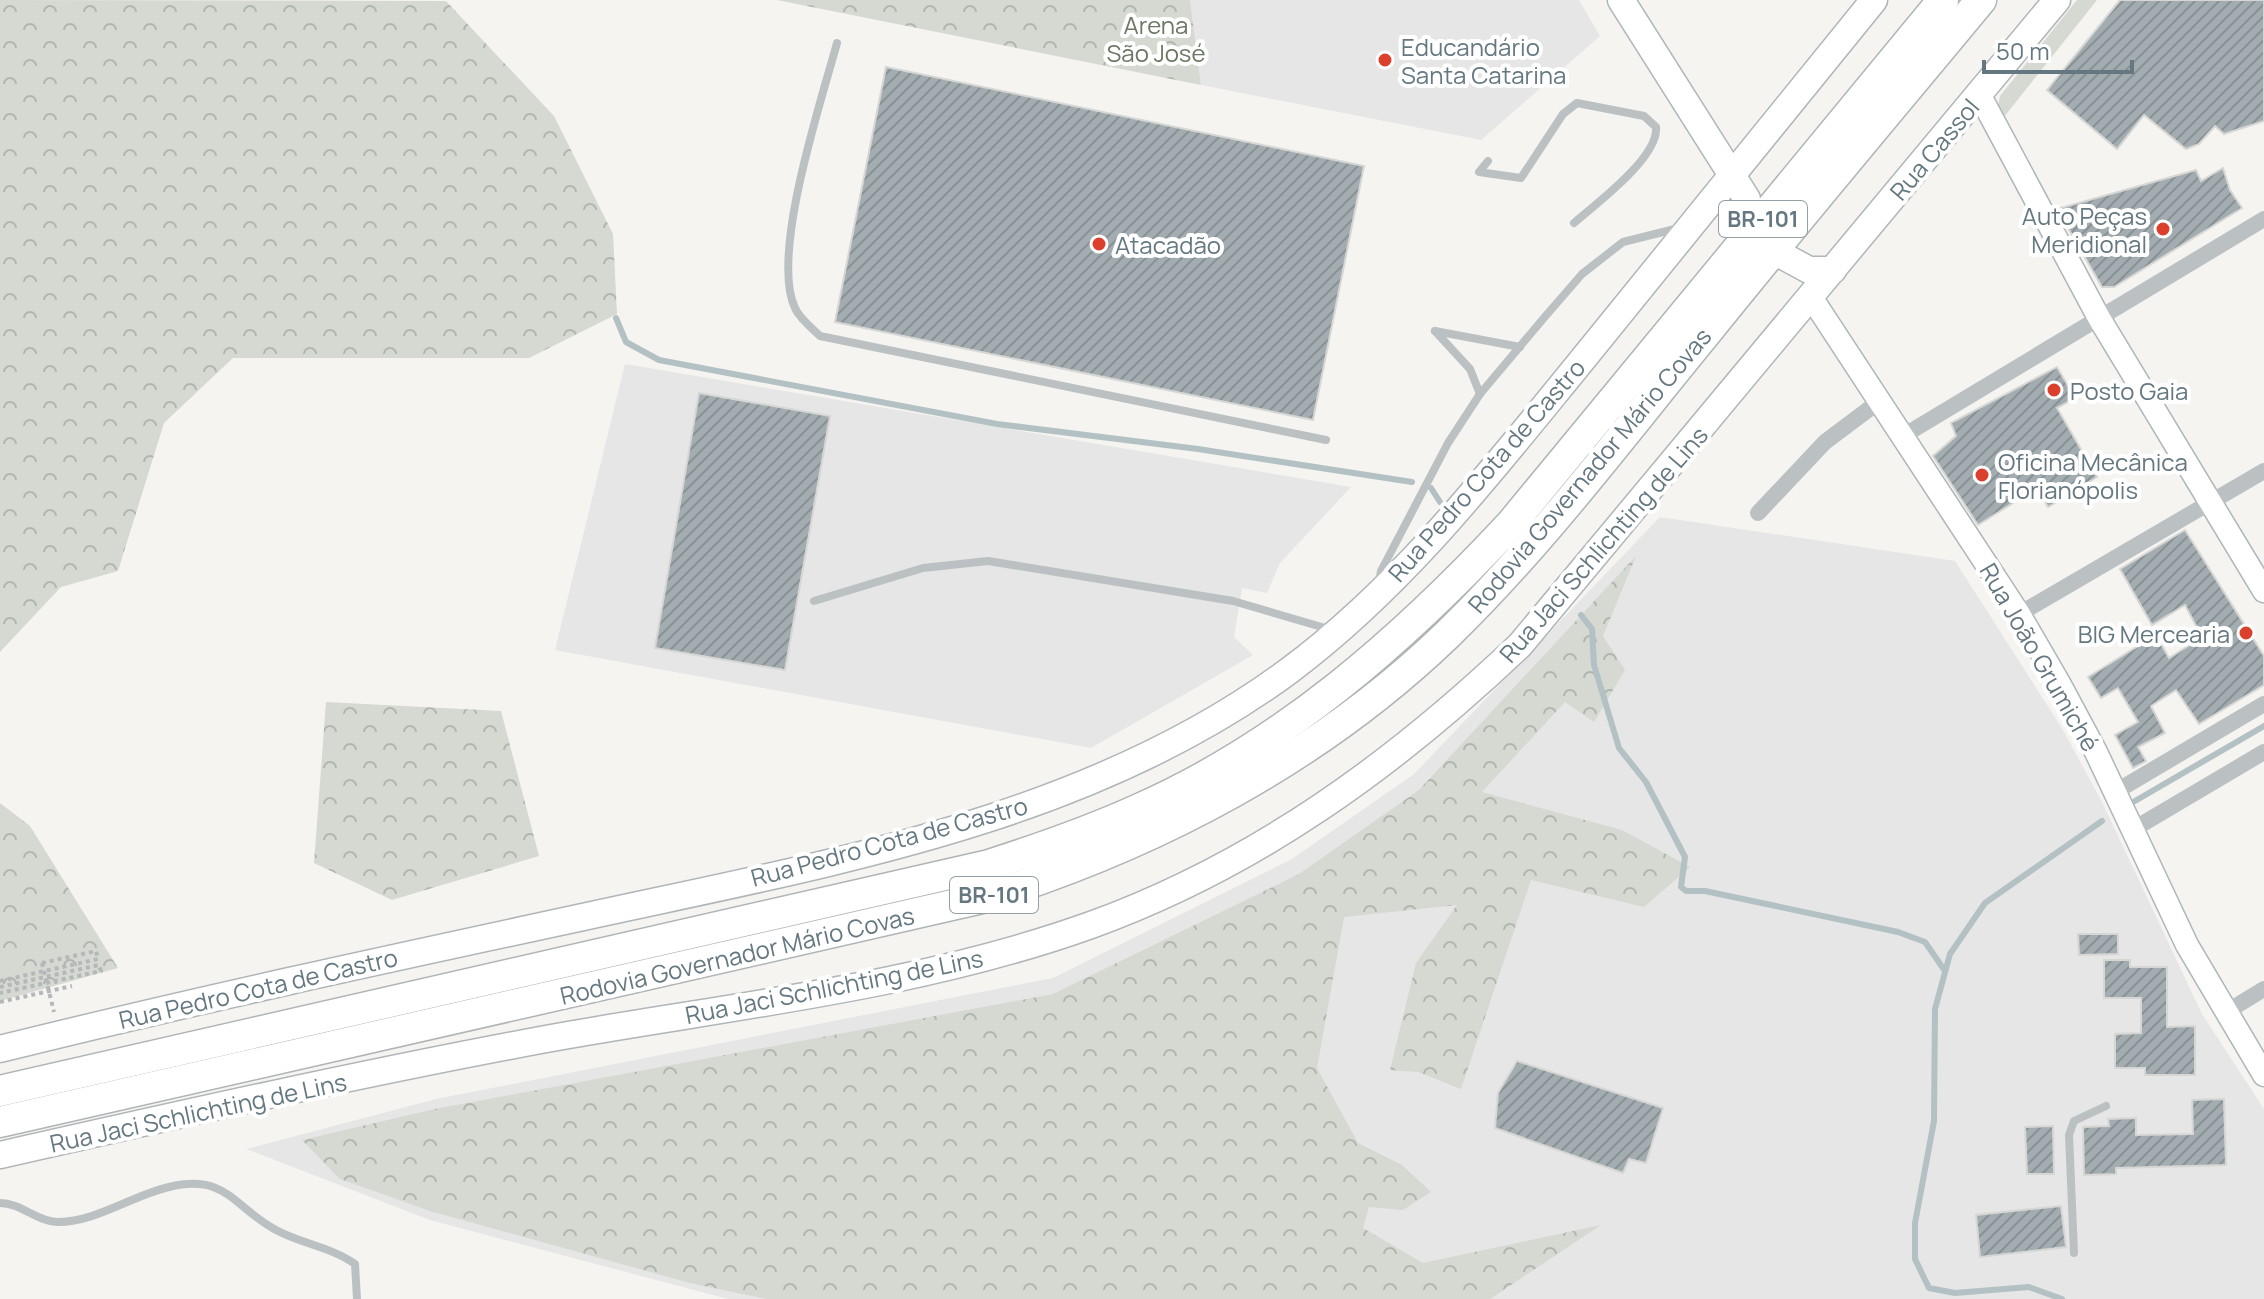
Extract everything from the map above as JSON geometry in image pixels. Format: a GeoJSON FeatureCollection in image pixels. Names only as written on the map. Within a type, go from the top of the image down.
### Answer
{"type":"FeatureCollection","features":[{"type":"Feature","properties":{"kind":"highway","name":"Rodovia Governador Mário Covas"},"geometry":{"type":"LineString","coordinates":[[0,1091],[989,865],[1127,815],[1208,774],[1335,690],[1459,580],[1511,524],[1943,0]]}},
{"type":"Feature","properties":{"kind":"highway","name":"Rodovia Governador Mário Covas"},"geometry":{"type":"LineString","coordinates":[[0,1122],[987,897],[1095,860],[1218,802],[1345,720],[1434,646],[1486,595],[1596,468],[1981,0]]}},
{"type":"Feature","properties":{"kind":"main road"},"geometry":{"type":"LineString","coordinates":[[1621,0],[1739,166],[1747,198]]}},
{"type":"Feature","properties":{"kind":"main road","name":"Rua Pedro Cota de Castro"},"geometry":{"type":"LineString","coordinates":[[0,1049],[234,992],[783,872],[974,822],[1046,798],[1180,739],[1238,706],[1337,631],[1378,594],[1461,507],[1874,0]]}},
{"type":"Feature","properties":{"kind":"main road","name":"Rua Cassol"},"geometry":{"type":"LineString","coordinates":[[1811,297],[2057,0]]}},
{"type":"Feature","properties":{"kind":"main road"},"geometry":{"type":"LineString","coordinates":[[1979,94],[2099,318],[2264,591]]}},
{"type":"Feature","properties":{"kind":"main road","name":"Rua João Grumiché"},"geometry":{"type":"LineString","coordinates":[[1833,270],[1809,270],[1785,257],[2019,614],[2059,683],[2115,792],[2187,945],[2264,1075]]}},
{"type":"Feature","properties":{"kind":"main road","name":"Rua Jaci Schlichting de Lins"},"geometry":{"type":"LineString","coordinates":[[0,1155],[514,1045],[854,988],[1016,949],[1158,898],[1245,855],[1329,804],[1430,727],[1477,685],[1556,604],[1811,297]]}},
{"type":"Feature","properties":{"kind":"street"},"geometry":{"type":"LineString","coordinates":[[1903,436],[2264,219]]}},
{"type":"Feature","properties":{"kind":"street"},"geometry":{"type":"LineString","coordinates":[[1758,513],[1825,442],[1881,400]]}},
{"type":"Feature","properties":{"kind":"street"},"geometry":{"type":"LineString","coordinates":[[2019,614],[2264,471]]}},
{"type":"Feature","properties":{"kind":"street"},"geometry":{"type":"LineString","coordinates":[[2115,792],[2264,704]]}},
{"type":"Feature","properties":{"kind":"street"},"geometry":{"type":"LineString","coordinates":[[2132,830],[2264,752]]}},
{"type":"Feature","properties":{"kind":"street"},"geometry":{"type":"LineString","coordinates":[[2226,1012],[2264,989]]}},
{"type":"Feature","properties":{"kind":"lane"},"geometry":{"type":"LineString","coordinates":[[837,43],[786,262],[795,309],[820,336],[1326,440]]}},
{"type":"Feature","properties":{"kind":"lane"},"geometry":{"type":"LineString","coordinates":[[1488,161],[1479,172],[1521,178],[1563,114],[1577,103],[1644,116],[1656,127],[1657,139],[1646,155],[1574,223]]}},
{"type":"Feature","properties":{"kind":"lane"},"geometry":{"type":"LineString","coordinates":[[1378,594],[1381,571],[1416,499],[1480,394],[1582,274],[1623,242],[1691,225]]}},
{"type":"Feature","properties":{"kind":"lane"},"geometry":{"type":"LineString","coordinates":[[1480,394],[1470,369],[1435,331],[1520,347]]}},
{"type":"Feature","properties":{"kind":"lane"},"geometry":{"type":"LineString","coordinates":[[814,601],[923,568],[988,561],[1233,601],[1337,631]]}},
{"type":"Feature","properties":{"kind":"lane"},"geometry":{"type":"LineString","coordinates":[[2074,1253],[2069,1135],[2074,1121],[2106,1106]]}},
{"type":"Feature","properties":{"kind":"lane"},"geometry":{"type":"LineString","coordinates":[[0,1203],[12,1203],[58,1222],[169,1187],[204,1183],[228,1192],[275,1230],[341,1255],[355,1264],[357,1299]]}},
{"type":"Feature","properties":{"kind":"path"},"geometry":{"type":"LineString","coordinates":[[0,981],[98,959],[96,951],[42,963],[60,1034]]}},
{"type":"Feature","properties":{"kind":"path"},"geometry":{"type":"LineString","coordinates":[[99,965],[101,971],[0,990],[99,965]]}},
{"type":"Feature","properties":{"kind":"path"},"geometry":{"type":"LineString","coordinates":[[0,1002],[72,986]]}},
{"type":"Feature","properties":{"kind":"shaded area","name":"Educandário Santa Catarina"},"geometry":{"type":"Polygon","coordinates":[[[1190,0],[1579,0],[1600,36],[1481,140],[1201,85],[1190,0]]]}},
{"type":"Feature","properties":{"kind":"shaded area"},"geometry":{"type":"Polygon","coordinates":[[[625,364],[1351,487],[1280,563],[1267,593],[1242,588],[1234,637],[1253,655],[1091,748],[555,650],[625,364]]]}},
{"type":"Feature","properties":{"kind":"shaded area"},"geometry":{"type":"Polygon","coordinates":[[[1660,517],[1955,561],[2063,730],[2102,802],[2202,1014],[2264,1109],[2264,1299],[728,1299],[430,1220],[246,1149],[436,1099],[1053,978],[1292,859],[1414,774],[1660,517]]]}},
{"type":"Feature","properties":{"kind":"green space"},"geometry":{"type":"Polygon","coordinates":[[[0,0],[446,1],[554,116],[613,234],[617,314],[529,358],[233,358],[164,423],[118,571],[61,587],[0,652],[0,0]]]}},
{"type":"Feature","properties":{"kind":"green space","name":"Arena São José"},"geometry":{"type":"Polygon","coordinates":[[[777,0],[1190,0],[1201,85],[777,0]]]}},
{"type":"Feature","properties":{"kind":"green space"},"geometry":{"type":"Polygon","coordinates":[[[2077,0],[2097,0],[2004,117],[1998,106],[2000,96],[2077,0]]]}},
{"type":"Feature","properties":{"kind":"green space"},"geometry":{"type":"Polygon","coordinates":[[[1636,556],[1603,636],[1625,670],[1594,722],[1565,702],[1482,792],[1622,830],[1690,867],[1644,907],[1531,880],[1461,1089],[1418,1072],[1390,1070],[1416,963],[1457,905],[1344,917],[1317,1068],[1358,1143],[1402,1165],[1431,1192],[1403,1210],[1369,1207],[1363,1228],[1423,1263],[1601,1225],[1490,1299],[767,1299],[690,1283],[430,1211],[340,1179],[302,1140],[435,1109],[1053,994],[1299,874],[1419,790],[1636,556]]]}},
{"type":"Feature","properties":{"kind":"green space"},"geometry":{"type":"Polygon","coordinates":[[[326,702],[501,711],[539,856],[392,900],[314,863],[326,702]]]}},
{"type":"Feature","properties":{"kind":"green space"},"geometry":{"type":"Polygon","coordinates":[[[0,803],[30,826],[118,968],[0,1001],[0,803]]]}},
{"type":"Feature","properties":{"kind":"building"},"geometry":{"type":"Polygon","coordinates":[[[2120,0],[2264,0],[2264,121],[2224,134],[2215,126],[2199,144],[2186,149],[2144,115],[2117,149],[2047,90],[2120,0]]]}},
{"type":"Feature","properties":{"kind":"building","name":"Atacadão"},"geometry":{"type":"Polygon","coordinates":[[[886,67],[1364,166],[1313,420],[835,322],[886,67]]]}},
{"type":"Feature","properties":{"kind":"building","name":"Auto Peças Meridional"},"geometry":{"type":"Polygon","coordinates":[[[2223,168],[2230,190],[2242,208],[2114,287],[2102,287],[2057,209],[2196,170],[2201,181],[2223,168]]]}},
{"type":"Feature","properties":{"kind":"building"},"geometry":{"type":"Polygon","coordinates":[[[2057,367],[2075,398],[2057,408],[2097,477],[2048,507],[2037,488],[1978,525],[1933,456],[1956,436],[1951,423],[2057,367]]]}},
{"type":"Feature","properties":{"kind":"building"},"geometry":{"type":"Polygon","coordinates":[[[699,393],[830,416],[785,670],[655,648],[699,393]]]}},
{"type":"Feature","properties":{"kind":"building"},"geometry":{"type":"Polygon","coordinates":[[[2185,530],[2264,656],[2264,685],[2199,724],[2176,690],[2151,706],[2165,733],[2138,747],[2146,761],[2133,768],[2115,735],[2138,722],[2118,688],[2101,698],[2088,677],[2156,635],[2169,658],[2202,637],[2185,605],[2152,625],[2120,569],[2185,530]]]}},
{"type":"Feature","properties":{"kind":"building"},"geometry":{"type":"Polygon","coordinates":[[[2078,934],[2118,934],[2118,954],[2079,955],[2078,934]]]}},
{"type":"Feature","properties":{"kind":"building"},"geometry":{"type":"Polygon","coordinates":[[[2104,960],[2130,960],[2130,967],[2167,967],[2167,1027],[2195,1026],[2195,1075],[2145,1075],[2145,1068],[2115,1068],[2115,1034],[2141,1033],[2141,998],[2104,998],[2104,960]]]}},
{"type":"Feature","properties":{"kind":"building"},"geometry":{"type":"Polygon","coordinates":[[[1517,1061],[1663,1108],[1646,1163],[1629,1159],[1623,1173],[1495,1128],[1498,1093],[1517,1061]]]}},
{"type":"Feature","properties":{"kind":"building"},"geometry":{"type":"Polygon","coordinates":[[[2224,1099],[2226,1165],[2116,1168],[2116,1174],[2084,1175],[2083,1127],[2109,1126],[2108,1119],[2136,1118],[2136,1135],[2193,1134],[2192,1100],[2224,1099]]]}},
{"type":"Feature","properties":{"kind":"building"},"geometry":{"type":"Polygon","coordinates":[[[2053,1126],[2054,1174],[2027,1174],[2025,1127],[2053,1126]]]}},
{"type":"Feature","properties":{"kind":"building"},"geometry":{"type":"Polygon","coordinates":[[[2061,1206],[2066,1247],[1980,1257],[1976,1215],[2061,1206]]]}},
{"type":"Feature","properties":{"kind":"waterway"},"geometry":{"type":"LineString","coordinates":[[616,318],[626,342],[659,360],[997,424],[1198,449],[1412,482]]}},
{"type":"Feature","properties":{"kind":"waterway"},"geometry":{"type":"LineString","coordinates":[[1431,488],[1440,502]]}},
{"type":"Feature","properties":{"kind":"waterway"},"geometry":{"type":"LineString","coordinates":[[1581,615],[1592,629],[1594,665],[1619,748],[1646,782],[1685,857],[1681,887],[1686,891],[1705,891],[1898,932],[1925,942],[1945,971]]}},
{"type":"Feature","properties":{"kind":"waterway"},"geometry":{"type":"LineString","coordinates":[[2135,801],[2264,726]]}},
{"type":"Feature","properties":{"kind":"waterway"},"geometry":{"type":"LineString","coordinates":[[2062,1299],[2029,1287],[1955,1293],[1929,1288],[1915,1259],[1915,1223],[1934,1121],[1935,1009],[1950,954],[1985,903],[2102,821]]}},
{"type":"Feature","properties":{"kind":"place","name":"Educandário Santa Catarina"},"geometry":{"type":"Point","coordinates":[1385,60]}},
{"type":"Feature","properties":{"kind":"place","name":"Auto Peças Meridional"},"geometry":{"type":"Point","coordinates":[2163,229]}},
{"type":"Feature","properties":{"kind":"place","name":"Atacadão"},"geometry":{"type":"Point","coordinates":[1099,244]}},
{"type":"Feature","properties":{"kind":"place","name":"Posto Gaia"},"geometry":{"type":"Point","coordinates":[2054,390]}},
{"type":"Feature","properties":{"kind":"place","name":"Oficina Mecânica Florianópolis"},"geometry":{"type":"Point","coordinates":[1982,475]}},
{"type":"Feature","properties":{"kind":"place","name":"BIG Mercearia"},"geometry":{"type":"Point","coordinates":[2246,633]}}]}
